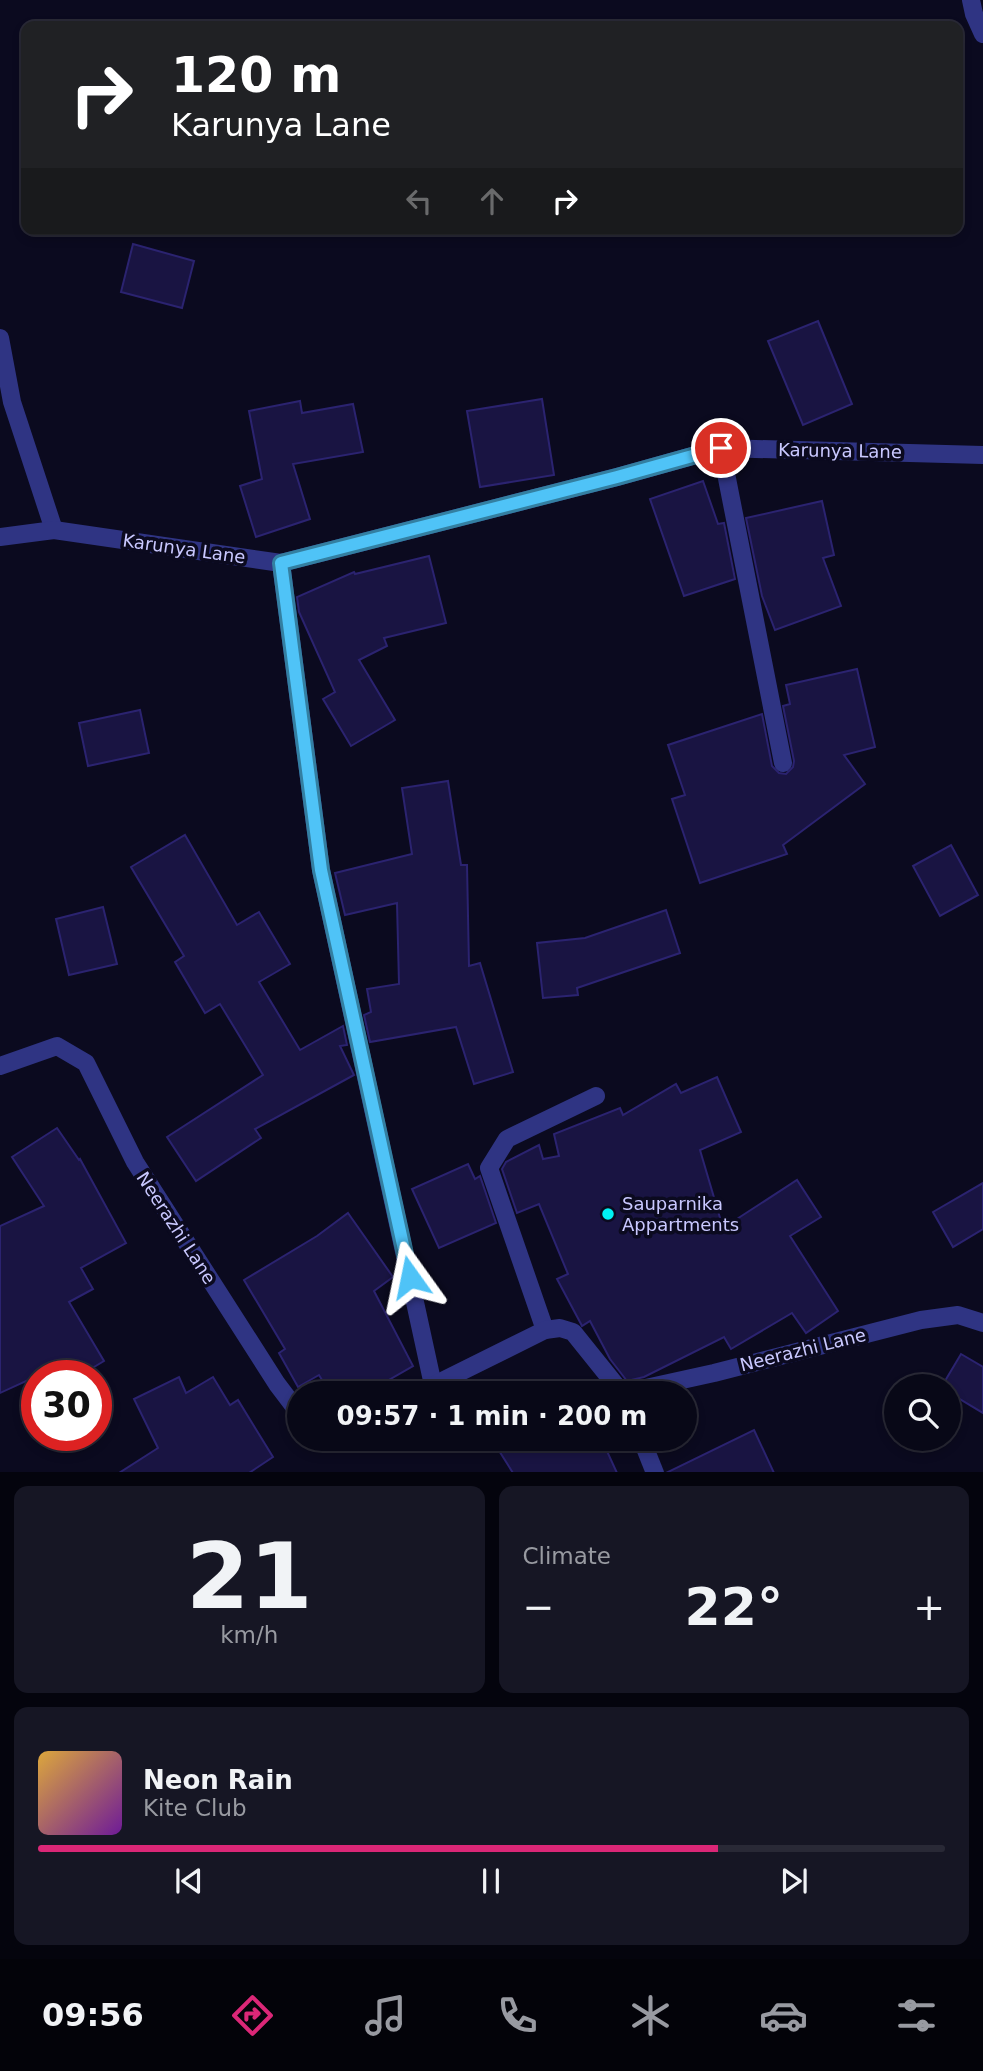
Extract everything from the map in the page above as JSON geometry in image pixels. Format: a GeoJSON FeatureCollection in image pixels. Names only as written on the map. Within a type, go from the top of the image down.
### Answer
{"type":"FeatureCollection","features":[{"type":"Feature","properties":{"kind":"street"},"geometry":{"type":"LineString","coordinates":[[971,0],[974,15],[983,34]]}},
{"type":"Feature","properties":{"kind":"street"},"geometry":{"type":"LineString","coordinates":[[0,338],[12,402],[54,530]]}},
{"type":"Feature","properties":{"kind":"street"},"geometry":{"type":"LineString","coordinates":[[721,448],[783,763]]}},
{"type":"Feature","properties":{"kind":"street","name":"Karunya Lane"},"geometry":{"type":"LineString","coordinates":[[0,537],[54,530],[281,563],[721,448],[983,455]]}},
{"type":"Feature","properties":{"kind":"street"},"geometry":{"type":"LineString","coordinates":[[281,563],[321,870],[424,1381]]}},
{"type":"Feature","properties":{"kind":"street","name":"Neerazhi Lane"},"geometry":{"type":"LineString","coordinates":[[0,1066],[57,1046],[86,1063],[135,1163],[287,1397]]}},
{"type":"Feature","properties":{"kind":"street"},"geometry":{"type":"LineString","coordinates":[[442,1381],[545,1331],[489,1168],[507,1139],[596,1097]]}},
{"type":"Feature","properties":{"kind":"street","name":"Neerazhi Lane"},"geometry":{"type":"LineString","coordinates":[[678,1381],[920,1320],[958,1315],[983,1323]]}},
{"type":"Feature","properties":{"kind":"street","name":"Neerazhi Lane"},"geometry":{"type":"LineString","coordinates":[[545,1331],[560,1328],[573,1332],[613,1381]]}},
{"type":"Feature","properties":{"kind":"street"},"geometry":{"type":"LineString","coordinates":[[646,1451],[655,1472]]}},
{"type":"Feature","properties":{"kind":"building"},"geometry":{"type":"Polygon","coordinates":[[[133,244],[194,261],[182,308],[121,292],[133,244]]]}},
{"type":"Feature","properties":{"kind":"building"},"geometry":{"type":"Polygon","coordinates":[[[818,321],[852,404],[803,425],[768,341],[818,321]]]}},
{"type":"Feature","properties":{"kind":"building"},"geometry":{"type":"Polygon","coordinates":[[[542,399],[554,475],[480,487],[467,411],[542,399]]]}},
{"type":"Feature","properties":{"kind":"building"},"geometry":{"type":"Polygon","coordinates":[[[300,401],[302,413],[353,404],[363,452],[293,464],[310,519],[256,537],[240,486],[262,479],[249,411],[300,401]]]}},
{"type":"Feature","properties":{"kind":"building"},"geometry":{"type":"Polygon","coordinates":[[[703,481],[718,524],[724,523],[735,579],[684,596],[650,499],[703,481]]]}},
{"type":"Feature","properties":{"kind":"building"},"geometry":{"type":"Polygon","coordinates":[[[822,501],[834,555],[823,558],[841,606],[775,630],[762,596],[746,518],[822,501]]]}},
{"type":"Feature","properties":{"kind":"building"},"geometry":{"type":"Polygon","coordinates":[[[429,556],[446,623],[384,638],[387,646],[359,660],[395,720],[351,746],[323,699],[335,692],[299,612],[297,597],[354,572],[355,574],[429,556]]]}},
{"type":"Feature","properties":{"kind":"building"},"geometry":{"type":"Polygon","coordinates":[[[857,669],[875,747],[844,755],[865,784],[783,845],[787,854],[700,883],[672,799],[685,795],[668,745],[762,714],[772,766],[779,773],[786,774],[793,767],[794,761],[783,706],[790,704],[786,685],[857,669]]]}},
{"type":"Feature","properties":{"kind":"building"},"geometry":{"type":"Polygon","coordinates":[[[140,710],[149,753],[88,766],[79,723],[140,710]]]}},
{"type":"Feature","properties":{"kind":"building"},"geometry":{"type":"Polygon","coordinates":[[[448,781],[461,865],[467,865],[469,966],[480,963],[513,1072],[474,1084],[456,1027],[370,1042],[364,1015],[371,1012],[367,989],[399,984],[397,903],[345,915],[335,873],[412,854],[402,788],[448,781]]]}},
{"type":"Feature","properties":{"kind":"building"},"geometry":{"type":"Polygon","coordinates":[[[185,835],[237,925],[259,912],[290,964],[259,982],[300,1050],[343,1026],[347,1045],[340,1046],[354,1075],[255,1129],[261,1138],[196,1181],[167,1137],[263,1075],[220,1004],[205,1013],[175,962],[184,956],[131,867],[185,835]]]}},
{"type":"Feature","properties":{"kind":"building"},"geometry":{"type":"Polygon","coordinates":[[[951,845],[978,895],[940,916],[913,866],[951,845]]]}},
{"type":"Feature","properties":{"kind":"building"},"geometry":{"type":"Polygon","coordinates":[[[103,907],[117,964],[69,975],[56,919],[103,907]]]}},
{"type":"Feature","properties":{"kind":"building"},"geometry":{"type":"Polygon","coordinates":[[[666,910],[680,953],[577,988],[578,995],[543,998],[537,943],[585,938],[666,910]]]}},
{"type":"Feature","properties":{"kind":"building"},"geometry":{"type":"Polygon","coordinates":[[[717,1077],[741,1132],[700,1150],[723,1228],[797,1180],[821,1217],[790,1236],[838,1311],[806,1333],[792,1313],[731,1349],[724,1337],[644,1377],[627,1381],[610,1359],[590,1321],[582,1326],[557,1279],[568,1274],[539,1204],[517,1213],[502,1169],[506,1162],[539,1145],[543,1159],[559,1156],[554,1134],[620,1108],[623,1115],[676,1084],[681,1093],[717,1077]]]}},
{"type":"Feature","properties":{"kind":"building"},"geometry":{"type":"Polygon","coordinates":[[[57,1128],[80,1159],[126,1243],[81,1268],[93,1289],[69,1302],[103,1360],[21,1360],[21,1383],[0,1393],[0,1226],[44,1206],[12,1157],[57,1128]]]}},
{"type":"Feature","properties":{"kind":"building"},"geometry":{"type":"Polygon","coordinates":[[[468,1164],[475,1179],[480,1176],[496,1223],[439,1248],[412,1189],[468,1164]]]}},
{"type":"Feature","properties":{"kind":"building"},"geometry":{"type":"Polygon","coordinates":[[[983,1183],[983,1229],[953,1247],[933,1212],[983,1183]]]}},
{"type":"Feature","properties":{"kind":"building"},"geometry":{"type":"Polygon","coordinates":[[[348,1213],[393,1277],[374,1291],[413,1366],[387,1381],[323,1381],[319,1375],[308,1381],[295,1381],[279,1353],[285,1349],[244,1280],[317,1236],[348,1213]]]}},
{"type":"Feature","properties":{"kind":"building"},"geometry":{"type":"Polygon","coordinates":[[[961,1354],[983,1367],[983,1413],[961,1400],[961,1374],[949,1374],[961,1354]]]}},
{"type":"Feature","properties":{"kind":"building"},"geometry":{"type":"Polygon","coordinates":[[[179,1377],[186,1393],[213,1377],[230,1405],[238,1400],[273,1457],[250,1472],[121,1472],[158,1448],[134,1399],[179,1377]]]}},
{"type":"Feature","properties":{"kind":"building"},"geometry":{"type":"Polygon","coordinates":[[[754,1430],[774,1472],[668,1472],[754,1430]]]}},
{"type":"Feature","properties":{"kind":"building"},"geometry":{"type":"Polygon","coordinates":[[[499,1451],[607,1451],[617,1472],[512,1472],[499,1451]]]}},
{"type":"Feature","properties":{"kind":"place","name":"Sauparnika Appartments"},"geometry":{"type":"Point","coordinates":[608,1214]}},
{"type":"Feature","properties":{"kind":"route"},"geometry":{"type":"LineString","coordinates":[[410,1277],[321,870],[281,563],[721,448]]}}]}
